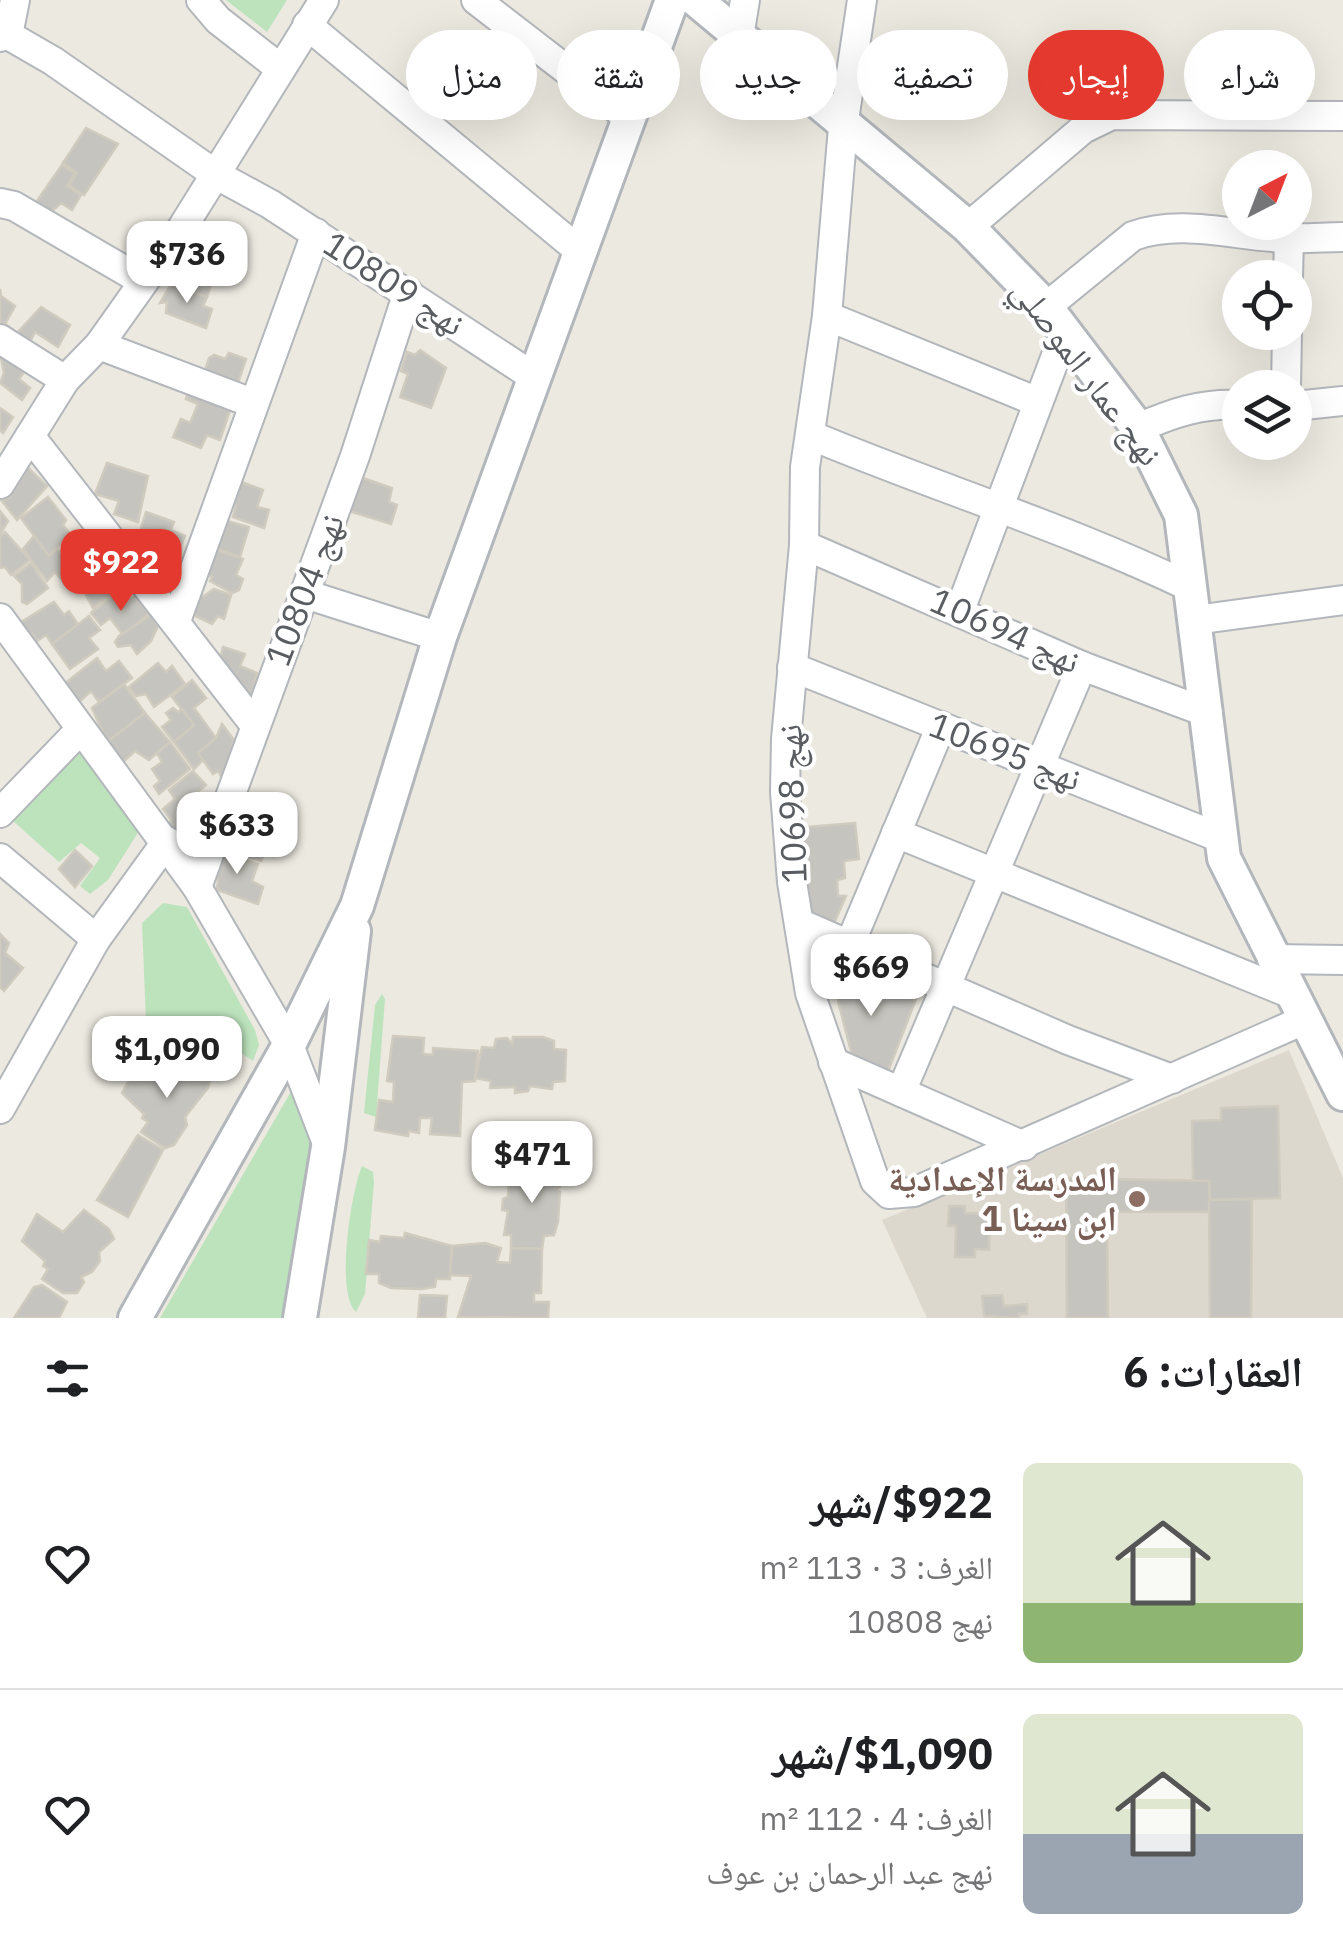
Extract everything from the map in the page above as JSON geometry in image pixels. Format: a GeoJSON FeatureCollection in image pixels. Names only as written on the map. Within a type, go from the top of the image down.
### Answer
{"type":"FeatureCollection","features":[{"type":"Feature","properties":{"kind":"street"},"geometry":{"type":"LineString","coordinates":[[4,36],[15,0]]}},
{"type":"Feature","properties":{"kind":"street"},"geometry":{"type":"LineString","coordinates":[[201,0],[218,20],[281,69]]}},
{"type":"Feature","properties":{"kind":"street"},"geometry":{"type":"LineString","coordinates":[[0,484],[64,380],[99,345],[215,174],[324,0]]}},
{"type":"Feature","properties":{"kind":"street"},"geometry":{"type":"LineString","coordinates":[[476,0],[557,62]]}},
{"type":"Feature","properties":{"kind":"street"},"geometry":{"type":"LineString","coordinates":[[661,30],[672,0]]}},
{"type":"Feature","properties":{"kind":"street","name":"نهج عمار الموصلي"},"geometry":{"type":"LineString","coordinates":[[696,0],[732,30]]}},
{"type":"Feature","properties":{"kind":"street"},"geometry":{"type":"LineString","coordinates":[[740,30],[745,0]]}},
{"type":"Feature","properties":{"kind":"street","name":"نهج 10698"},"geometry":{"type":"LineString","coordinates":[[862,0],[843,127],[827,316],[810,435],[785,792],[810,993],[872,1173],[888,1194],[914,1192],[1172,1079],[1297,1007]]}},
{"type":"Feature","properties":{"kind":"street"},"geometry":{"type":"LineString","coordinates":[[307,25],[581,252]]}},
{"type":"Feature","properties":{"kind":"street","name":"نهج 10809"},"geometry":{"type":"LineString","coordinates":[[4,36],[53,61],[215,174],[408,292],[534,377]]}},
{"type":"Feature","properties":{"kind":"street"},"geometry":{"type":"LineString","coordinates":[[968,228],[1083,129],[1112,115],[1343,116]]}},
{"type":"Feature","properties":{"kind":"street"},"geometry":{"type":"LineString","coordinates":[[135,1318],[289,1045],[357,906],[440,638],[629,120]]}},
{"type":"Feature","properties":{"kind":"street","name":"نهج عمار الموصلي"},"geometry":{"type":"LineString","coordinates":[[835,120],[968,228],[1056,320],[1138,428],[1174,494],[1208,713],[1218,837],[1234,885],[1343,1094]]}},
{"type":"Feature","properties":{"kind":"street"},"geometry":{"type":"LineString","coordinates":[[0,203],[14,206],[141,280]]}},
{"type":"Feature","properties":{"kind":"street"},"geometry":{"type":"LineString","coordinates":[[960,610],[1002,507],[1038,402],[1056,320],[1133,236],[1168,228],[1222,232]]}},
{"type":"Feature","properties":{"kind":"street"},"geometry":{"type":"LineString","coordinates":[[176,620],[316,234]]}},
{"type":"Feature","properties":{"kind":"street"},"geometry":{"type":"LineString","coordinates":[[1312,237],[1343,236]]}},
{"type":"Feature","properties":{"kind":"street","name":"نهج 10804"},"geometry":{"type":"LineString","coordinates":[[197,886],[305,594],[408,292]]}},
{"type":"Feature","properties":{"kind":"street"},"geometry":{"type":"LineString","coordinates":[[827,316],[1038,402]]}},
{"type":"Feature","properties":{"kind":"street"},"geometry":{"type":"LineString","coordinates":[[0,339],[64,380]]}},
{"type":"Feature","properties":{"kind":"street"},"geometry":{"type":"LineString","coordinates":[[99,345],[252,403]]}},
{"type":"Feature","properties":{"kind":"street"},"geometry":{"type":"LineString","coordinates":[[1312,404],[1343,401]]}},
{"type":"Feature","properties":{"kind":"street"},"geometry":{"type":"LineString","coordinates":[[1138,428],[1180,410],[1222,404]]}},
{"type":"Feature","properties":{"kind":"street"},"geometry":{"type":"LineString","coordinates":[[810,435],[904,474],[1109,548],[1194,604],[1343,600]]}},
{"type":"Feature","properties":{"kind":"street"},"geometry":{"type":"LineString","coordinates":[[30,436],[254,724]]}},
{"type":"Feature","properties":{"kind":"street","name":"نهج 10694"},"geometry":{"type":"LineString","coordinates":[[804,545],[1082,666],[1208,713]]}},
{"type":"Feature","properties":{"kind":"street"},"geometry":{"type":"LineString","coordinates":[[305,594],[440,638]]}},
{"type":"Feature","properties":{"kind":"street"},"geometry":{"type":"LineString","coordinates":[[0,618],[79,731],[167,841],[197,886],[289,1045],[328,1147]]}},
{"type":"Feature","properties":{"kind":"street"},"geometry":{"type":"LineString","coordinates":[[901,1092],[997,874],[1082,666]]}},
{"type":"Feature","properties":{"kind":"street","name":"نهج 10695"},"geometry":{"type":"LineString","coordinates":[[792,667],[1218,837]]}},
{"type":"Feature","properties":{"kind":"street"},"geometry":{"type":"LineString","coordinates":[[850,944],[940,726]]}},
{"type":"Feature","properties":{"kind":"street"},"geometry":{"type":"LineString","coordinates":[[0,813],[79,731]]}},
{"type":"Feature","properties":{"kind":"street"},"geometry":{"type":"LineString","coordinates":[[896,833],[1297,1007]]}},
{"type":"Feature","properties":{"kind":"street"},"geometry":{"type":"LineString","coordinates":[[0,1108],[96,939],[167,841]]}},
{"type":"Feature","properties":{"kind":"street"},"geometry":{"type":"LineString","coordinates":[[0,858],[96,939]]}},
{"type":"Feature","properties":{"kind":"street"},"geometry":{"type":"LineString","coordinates":[[300,1318],[328,1147],[357,906]]}},
{"type":"Feature","properties":{"kind":"street"},"geometry":{"type":"LineString","coordinates":[[799,922],[1172,1079]]}},
{"type":"Feature","properties":{"kind":"street"},"geometry":{"type":"LineString","coordinates":[[1272,959],[1343,960]]}},
{"type":"Feature","properties":{"kind":"street"},"geometry":{"type":"LineString","coordinates":[[833,1062],[1024,1146]]}},
{"type":"Feature","properties":{"kind":"shaded area","name":"المدرسة الإعدادية ابن سينا 1"},"geometry":{"type":"Polygon","coordinates":[[[1289,1050],[1343,1178],[1343,1318],[927,1318],[882,1220],[1289,1050]]]}},
{"type":"Feature","properties":{"kind":"green space"},"geometry":{"type":"Polygon","coordinates":[[[226,0],[287,0],[267,32],[226,0]]]}},
{"type":"Feature","properties":{"kind":"green space"},"geometry":{"type":"Polygon","coordinates":[[[83,746],[139,831],[108,880],[90,894],[80,886],[100,858],[81,843],[59,862],[13,821],[83,746]]]}},
{"type":"Feature","properties":{"kind":"green space"},"geometry":{"type":"Polygon","coordinates":[[[163,903],[187,907],[255,1030],[259,1045],[253,1061],[207,1029],[183,1056],[158,1037],[147,1047],[142,923],[163,903]]]}},
{"type":"Feature","properties":{"kind":"green space"},"geometry":{"type":"Polygon","coordinates":[[[382,994],[385,999],[376,1117],[364,1113],[375,1005],[382,994]]]}},
{"type":"Feature","properties":{"kind":"green space"},"geometry":{"type":"Polygon","coordinates":[[[293,1088],[313,1140],[292,1318],[160,1318],[293,1088]]]}},
{"type":"Feature","properties":{"kind":"green space"},"geometry":{"type":"Polygon","coordinates":[[[362,1166],[373,1172],[374,1182],[365,1294],[356,1312],[350,1301],[346,1264],[353,1197],[362,1166]]]}},
{"type":"Feature","properties":{"kind":"building"},"geometry":{"type":"Polygon","coordinates":[[[86,128],[118,144],[84,195],[69,185],[77,173],[63,163],[86,128]]]}},
{"type":"Feature","properties":{"kind":"building"},"geometry":{"type":"Polygon","coordinates":[[[62,165],[75,173],[67,186],[81,195],[72,210],[61,203],[49,214],[34,205],[62,165]]]}},
{"type":"Feature","properties":{"kind":"building"},"geometry":{"type":"Polygon","coordinates":[[[185,247],[202,254],[199,262],[222,272],[219,284],[212,282],[207,297],[171,284],[185,247]]]}},
{"type":"Feature","properties":{"kind":"building"},"geometry":{"type":"Polygon","coordinates":[[[171,284],[207,297],[203,306],[212,309],[206,328],[166,313],[167,302],[160,303],[171,284]]]}},
{"type":"Feature","properties":{"kind":"building"},"geometry":{"type":"Polygon","coordinates":[[[0,289],[1,296],[15,306],[0,333],[0,289]]]}},
{"type":"Feature","properties":{"kind":"building"},"geometry":{"type":"Polygon","coordinates":[[[41,307],[70,325],[58,347],[35,332],[24,353],[0,335],[7,325],[17,333],[41,307]]]}},
{"type":"Feature","properties":{"kind":"building"},"geometry":{"type":"Polygon","coordinates":[[[420,350],[446,368],[431,408],[400,397],[408,374],[401,371],[407,352],[415,355],[420,350]]]}},
{"type":"Feature","properties":{"kind":"building"},"geometry":{"type":"Polygon","coordinates":[[[0,353],[27,368],[19,379],[30,388],[22,400],[0,383],[4,373],[0,353]]]}},
{"type":"Feature","properties":{"kind":"building"},"geometry":{"type":"Polygon","coordinates":[[[229,353],[246,359],[235,392],[202,380],[209,358],[214,355],[225,359],[229,353]]]}},
{"type":"Feature","properties":{"kind":"building"},"geometry":{"type":"Polygon","coordinates":[[[190,385],[233,401],[220,440],[207,435],[201,448],[173,437],[181,419],[190,423],[198,404],[186,399],[190,385]]]}},
{"type":"Feature","properties":{"kind":"building"},"geometry":{"type":"Polygon","coordinates":[[[0,408],[13,417],[3,433],[0,430],[0,408]]]}},
{"type":"Feature","properties":{"kind":"building"},"geometry":{"type":"Polygon","coordinates":[[[107,463],[148,476],[138,522],[114,514],[119,501],[95,494],[107,463]]]}},
{"type":"Feature","properties":{"kind":"building"},"geometry":{"type":"Polygon","coordinates":[[[25,465],[47,486],[17,520],[2,501],[9,498],[25,473],[20,472],[25,465]]]}},
{"type":"Feature","properties":{"kind":"building"},"geometry":{"type":"Polygon","coordinates":[[[228,477],[263,490],[257,507],[269,510],[264,528],[233,517],[236,505],[220,504],[228,477]]]}},
{"type":"Feature","properties":{"kind":"building"},"geometry":{"type":"Polygon","coordinates":[[[363,478],[392,488],[389,502],[397,505],[391,524],[349,511],[363,478]]]}},
{"type":"Feature","properties":{"kind":"building"},"geometry":{"type":"Polygon","coordinates":[[[48,497],[66,520],[63,525],[70,534],[49,556],[21,518],[48,497]]]}},
{"type":"Feature","properties":{"kind":"building"},"geometry":{"type":"Polygon","coordinates":[[[0,511],[8,521],[0,534],[0,511]]]}},
{"type":"Feature","properties":{"kind":"building"},"geometry":{"type":"Polygon","coordinates":[[[146,512],[174,522],[171,530],[185,536],[177,554],[145,542],[148,532],[141,528],[146,512]]]}},
{"type":"Feature","properties":{"kind":"building"},"geometry":{"type":"Polygon","coordinates":[[[216,518],[249,527],[240,557],[210,546],[216,518]]]}},
{"type":"Feature","properties":{"kind":"building"},"geometry":{"type":"Polygon","coordinates":[[[5,532],[30,560],[11,575],[5,567],[0,568],[0,537],[5,532]]]}},
{"type":"Feature","properties":{"kind":"building"},"geometry":{"type":"Polygon","coordinates":[[[34,536],[49,556],[57,549],[80,575],[68,587],[55,572],[47,581],[23,549],[34,536]]]}},
{"type":"Feature","properties":{"kind":"building"},"geometry":{"type":"Polygon","coordinates":[[[84,544],[95,561],[83,570],[72,553],[84,544]]]}},
{"type":"Feature","properties":{"kind":"building"},"geometry":{"type":"Polygon","coordinates":[[[156,546],[177,554],[164,592],[146,566],[156,546]]]}},
{"type":"Feature","properties":{"kind":"building"},"geometry":{"type":"Polygon","coordinates":[[[206,546],[243,559],[236,575],[243,579],[239,590],[232,593],[210,581],[212,577],[196,571],[206,546]]]}},
{"type":"Feature","properties":{"kind":"building"},"geometry":{"type":"Polygon","coordinates":[[[104,557],[116,575],[105,583],[112,593],[93,608],[78,580],[104,557]]]}},
{"type":"Feature","properties":{"kind":"building"},"geometry":{"type":"Polygon","coordinates":[[[31,563],[48,588],[27,604],[22,602],[22,584],[14,576],[31,563]]]}},
{"type":"Feature","properties":{"kind":"building"},"geometry":{"type":"Polygon","coordinates":[[[214,589],[231,595],[224,619],[218,616],[212,624],[189,613],[194,591],[204,596],[214,589]]]}},
{"type":"Feature","properties":{"kind":"building"},"geometry":{"type":"Polygon","coordinates":[[[113,595],[121,607],[134,597],[150,613],[123,635],[110,618],[101,625],[91,613],[113,595]]]}},
{"type":"Feature","properties":{"kind":"building"},"geometry":{"type":"Polygon","coordinates":[[[54,602],[64,615],[69,611],[79,626],[52,644],[46,635],[37,641],[32,633],[27,637],[18,624],[54,602]]]}},
{"type":"Feature","properties":{"kind":"building"},"geometry":{"type":"Polygon","coordinates":[[[151,615],[158,626],[151,641],[137,654],[131,645],[118,647],[115,642],[119,636],[151,615]]]}},
{"type":"Feature","properties":{"kind":"building"},"geometry":{"type":"Polygon","coordinates":[[[89,616],[100,630],[89,638],[98,649],[70,669],[52,644],[89,616]]]}},
{"type":"Feature","properties":{"kind":"building"},"geometry":{"type":"Polygon","coordinates":[[[223,647],[245,654],[240,666],[257,673],[250,700],[220,660],[223,647]]]}},
{"type":"Feature","properties":{"kind":"building"},"geometry":{"type":"Polygon","coordinates":[[[97,658],[106,671],[119,661],[132,678],[99,702],[91,691],[77,704],[63,685],[97,658]]]}},
{"type":"Feature","properties":{"kind":"building"},"geometry":{"type":"Polygon","coordinates":[[[158,663],[166,672],[172,666],[185,684],[154,707],[146,694],[136,696],[129,687],[158,663]]]}},
{"type":"Feature","properties":{"kind":"building"},"geometry":{"type":"Polygon","coordinates":[[[192,680],[206,698],[194,708],[216,738],[198,753],[203,760],[194,769],[174,742],[194,725],[172,697],[192,680]]]}},
{"type":"Feature","properties":{"kind":"building"},"geometry":{"type":"Polygon","coordinates":[[[124,684],[145,713],[107,742],[92,708],[124,684]]]}},
{"type":"Feature","properties":{"kind":"building"},"geometry":{"type":"Polygon","coordinates":[[[173,708],[178,712],[182,709],[194,725],[174,742],[162,727],[171,720],[166,713],[173,708]]]}},
{"type":"Feature","properties":{"kind":"building"},"geometry":{"type":"Polygon","coordinates":[[[145,713],[170,742],[149,760],[135,751],[123,762],[107,742],[145,713]]]}},
{"type":"Feature","properties":{"kind":"building"},"geometry":{"type":"Polygon","coordinates":[[[222,724],[234,740],[223,779],[218,771],[213,774],[198,753],[216,738],[222,724]]]}},
{"type":"Feature","properties":{"kind":"building"},"geometry":{"type":"Polygon","coordinates":[[[170,742],[190,769],[159,794],[154,786],[160,781],[152,769],[162,762],[157,753],[170,742]]]}},
{"type":"Feature","properties":{"kind":"building"},"geometry":{"type":"Polygon","coordinates":[[[193,771],[206,785],[194,795],[204,807],[203,826],[185,841],[168,825],[171,820],[163,809],[175,799],[169,790],[193,771]]]}},
{"type":"Feature","properties":{"kind":"building"},"geometry":{"type":"Polygon","coordinates":[[[855,823],[859,859],[844,861],[845,878],[837,880],[838,896],[846,896],[832,928],[803,919],[795,828],[855,823]]]}},
{"type":"Feature","properties":{"kind":"building"},"geometry":{"type":"Polygon","coordinates":[[[254,824],[282,832],[279,850],[268,845],[261,861],[221,848],[229,826],[249,834],[254,824]]]}},
{"type":"Feature","properties":{"kind":"building"},"geometry":{"type":"Polygon","coordinates":[[[75,850],[92,866],[75,887],[59,869],[75,850]]]}},
{"type":"Feature","properties":{"kind":"building"},"geometry":{"type":"Polygon","coordinates":[[[219,851],[258,864],[252,881],[263,887],[258,904],[217,890],[218,880],[210,874],[219,851]]]}},
{"type":"Feature","properties":{"kind":"building"},"geometry":{"type":"Polygon","coordinates":[[[0,934],[9,943],[5,953],[23,968],[4,991],[0,987],[0,934]]]}},
{"type":"Feature","properties":{"kind":"building"},"geometry":{"type":"Polygon","coordinates":[[[828,962],[860,971],[858,978],[916,999],[885,1079],[855,1067],[828,962]]]}},
{"type":"Feature","properties":{"kind":"building"},"geometry":{"type":"Polygon","coordinates":[[[393,1036],[424,1038],[423,1054],[433,1055],[433,1048],[478,1051],[475,1081],[462,1082],[460,1136],[430,1134],[432,1118],[420,1118],[419,1133],[409,1131],[408,1136],[375,1130],[379,1100],[393,1102],[394,1082],[387,1081],[393,1036]]]}},
{"type":"Feature","properties":{"kind":"building"},"geometry":{"type":"Polygon","coordinates":[[[513,1037],[543,1037],[554,1041],[554,1049],[566,1050],[565,1081],[553,1082],[552,1089],[530,1086],[528,1091],[515,1093],[515,1087],[490,1088],[491,1081],[475,1078],[482,1047],[494,1048],[496,1039],[507,1038],[512,1044],[513,1037]]]}},
{"type":"Feature","properties":{"kind":"building"},"geometry":{"type":"Polygon","coordinates":[[[183,1061],[211,1077],[208,1088],[185,1117],[187,1125],[174,1145],[165,1148],[141,1132],[148,1122],[122,1093],[136,1068],[166,1086],[183,1061]]]}},
{"type":"Feature","properties":{"kind":"building"},"geometry":{"type":"Polygon","coordinates":[[[1278,1106],[1280,1198],[1209,1200],[1209,1181],[1193,1182],[1192,1121],[1221,1120],[1221,1108],[1278,1106]]]}},
{"type":"Feature","properties":{"kind":"building"},"geometry":{"type":"Polygon","coordinates":[[[138,1135],[163,1150],[128,1217],[97,1200],[138,1135]]]}},
{"type":"Feature","properties":{"kind":"building"},"geometry":{"type":"Polygon","coordinates":[[[517,1162],[551,1165],[551,1178],[560,1178],[560,1187],[555,1189],[560,1192],[558,1222],[554,1235],[544,1236],[542,1249],[511,1248],[511,1235],[504,1235],[508,1211],[502,1210],[503,1199],[508,1197],[509,1176],[517,1175],[517,1162]]]}},
{"type":"Feature","properties":{"kind":"building"},"geometry":{"type":"Polygon","coordinates":[[[1066,1178],[1209,1181],[1210,1212],[1107,1212],[1108,1318],[1067,1318],[1066,1178]]]}},
{"type":"Feature","properties":{"kind":"building"},"geometry":{"type":"Polygon","coordinates":[[[1252,1199],[1251,1318],[1210,1318],[1209,1200],[1252,1199]]]}},
{"type":"Feature","properties":{"kind":"building"},"geometry":{"type":"Polygon","coordinates":[[[949,1206],[965,1206],[965,1213],[990,1214],[989,1250],[975,1249],[975,1257],[955,1257],[956,1226],[948,1226],[949,1206]]]}},
{"type":"Feature","properties":{"kind":"building"},"geometry":{"type":"Polygon","coordinates":[[[84,1210],[109,1229],[114,1239],[99,1252],[100,1261],[92,1272],[81,1277],[84,1282],[77,1293],[63,1293],[42,1279],[48,1269],[43,1266],[45,1261],[22,1241],[37,1214],[63,1232],[84,1210]]]}},
{"type":"Feature","properties":{"kind":"building"},"geometry":{"type":"Polygon","coordinates":[[[405,1233],[452,1246],[450,1279],[436,1279],[435,1287],[391,1288],[379,1283],[379,1274],[366,1274],[369,1240],[380,1242],[381,1236],[404,1238],[405,1233]]]}},
{"type":"Feature","properties":{"kind":"building"},"geometry":{"type":"Polygon","coordinates":[[[485,1243],[501,1248],[497,1262],[510,1263],[511,1248],[542,1249],[541,1293],[534,1293],[534,1302],[549,1302],[548,1318],[458,1317],[471,1276],[450,1275],[452,1246],[485,1243]]]}},
{"type":"Feature","properties":{"kind":"building"},"geometry":{"type":"Polygon","coordinates":[[[42,1285],[67,1302],[59,1318],[14,1318],[34,1287],[42,1285]]]}},
{"type":"Feature","properties":{"kind":"building"},"geometry":{"type":"Polygon","coordinates":[[[420,1295],[447,1296],[445,1318],[418,1318],[420,1295]]]}},
{"type":"Feature","properties":{"kind":"building"},"geometry":{"type":"Polygon","coordinates":[[[1002,1295],[1004,1306],[1027,1304],[1027,1314],[1019,1314],[1019,1318],[984,1316],[982,1296],[1002,1295]]]}},
{"type":"Feature","properties":{"kind":"place","name":"المدرسة الإعدادية ابن سينا 1"},"geometry":{"type":"Point","coordinates":[1137,1199]}}]}
